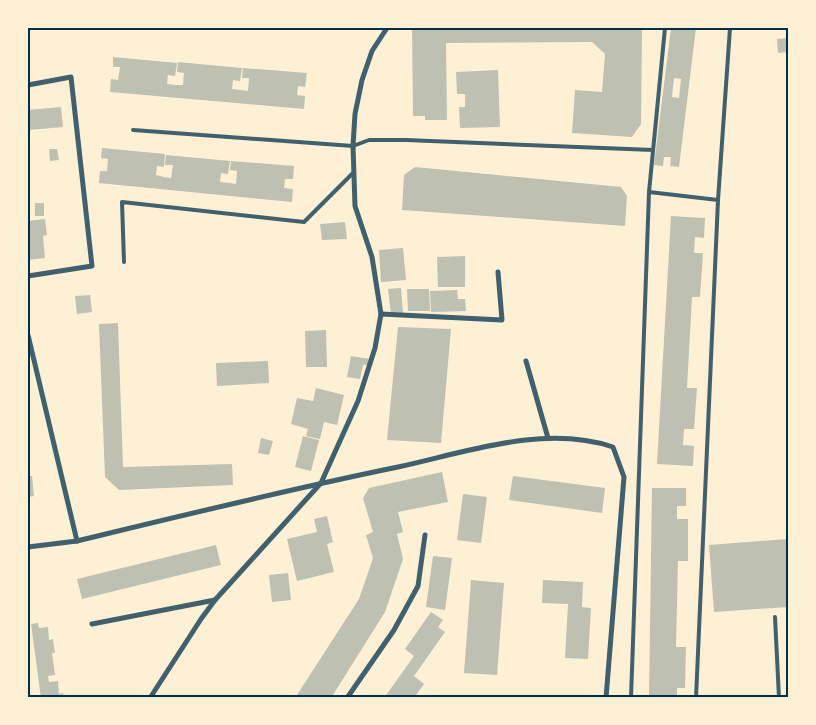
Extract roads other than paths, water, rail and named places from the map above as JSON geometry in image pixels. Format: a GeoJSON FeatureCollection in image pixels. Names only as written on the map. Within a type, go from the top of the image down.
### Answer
{"type":"FeatureCollection","features":[{"type":"Feature","properties":{"kind":"street"},"geometry":{"type":"LineString","coordinates":[[150,698],[200,619],[321,482],[358,401],[375,348],[381,314],[372,257],[355,206],[353,146],[355,114],[362,80],[372,51],[387,28]]}},
{"type":"Feature","properties":{"kind":"street"},"geometry":{"type":"LineString","coordinates":[[28,86],[71,77],[92,266],[28,276]]}},
{"type":"Feature","properties":{"kind":"street"},"geometry":{"type":"LineString","coordinates":[[381,314],[502,320],[498,272]]}},
{"type":"Feature","properties":{"kind":"street"},"geometry":{"type":"LineString","coordinates":[[28,335],[77,542]]}},
{"type":"Feature","properties":{"kind":"street"},"geometry":{"type":"LineString","coordinates":[[526,361],[548,438]]}},
{"type":"Feature","properties":{"kind":"street"},"geometry":{"type":"LineString","coordinates":[[28,547],[77,542],[321,482],[483,448],[548,438],[593,440],[613,447],[624,477],[606,698]]}},
{"type":"Feature","properties":{"kind":"street"},"geometry":{"type":"LineString","coordinates":[[347,698],[394,630],[418,586],[425,535]]}},
{"type":"Feature","properties":{"kind":"street"},"geometry":{"type":"LineString","coordinates":[[92,624],[216,600]]}},
{"type":"Feature","properties":{"kind":"lane"},"geometry":{"type":"LineString","coordinates":[[631,698],[649,192],[665,28]]}},
{"type":"Feature","properties":{"kind":"lane"},"geometry":{"type":"LineString","coordinates":[[696,698],[718,200],[730,28]]}},
{"type":"Feature","properties":{"kind":"lane"},"geometry":{"type":"LineString","coordinates":[[133,130],[353,146],[369,140],[406,140],[653,150]]}},
{"type":"Feature","properties":{"kind":"lane"},"geometry":{"type":"LineString","coordinates":[[124,262],[122,202],[304,222],[353,173]]}},
{"type":"Feature","properties":{"kind":"lane"},"geometry":{"type":"LineString","coordinates":[[649,192],[718,200]]}},
{"type":"Feature","properties":{"kind":"lane"},"geometry":{"type":"LineString","coordinates":[[775,617],[779,698]]}}]}
